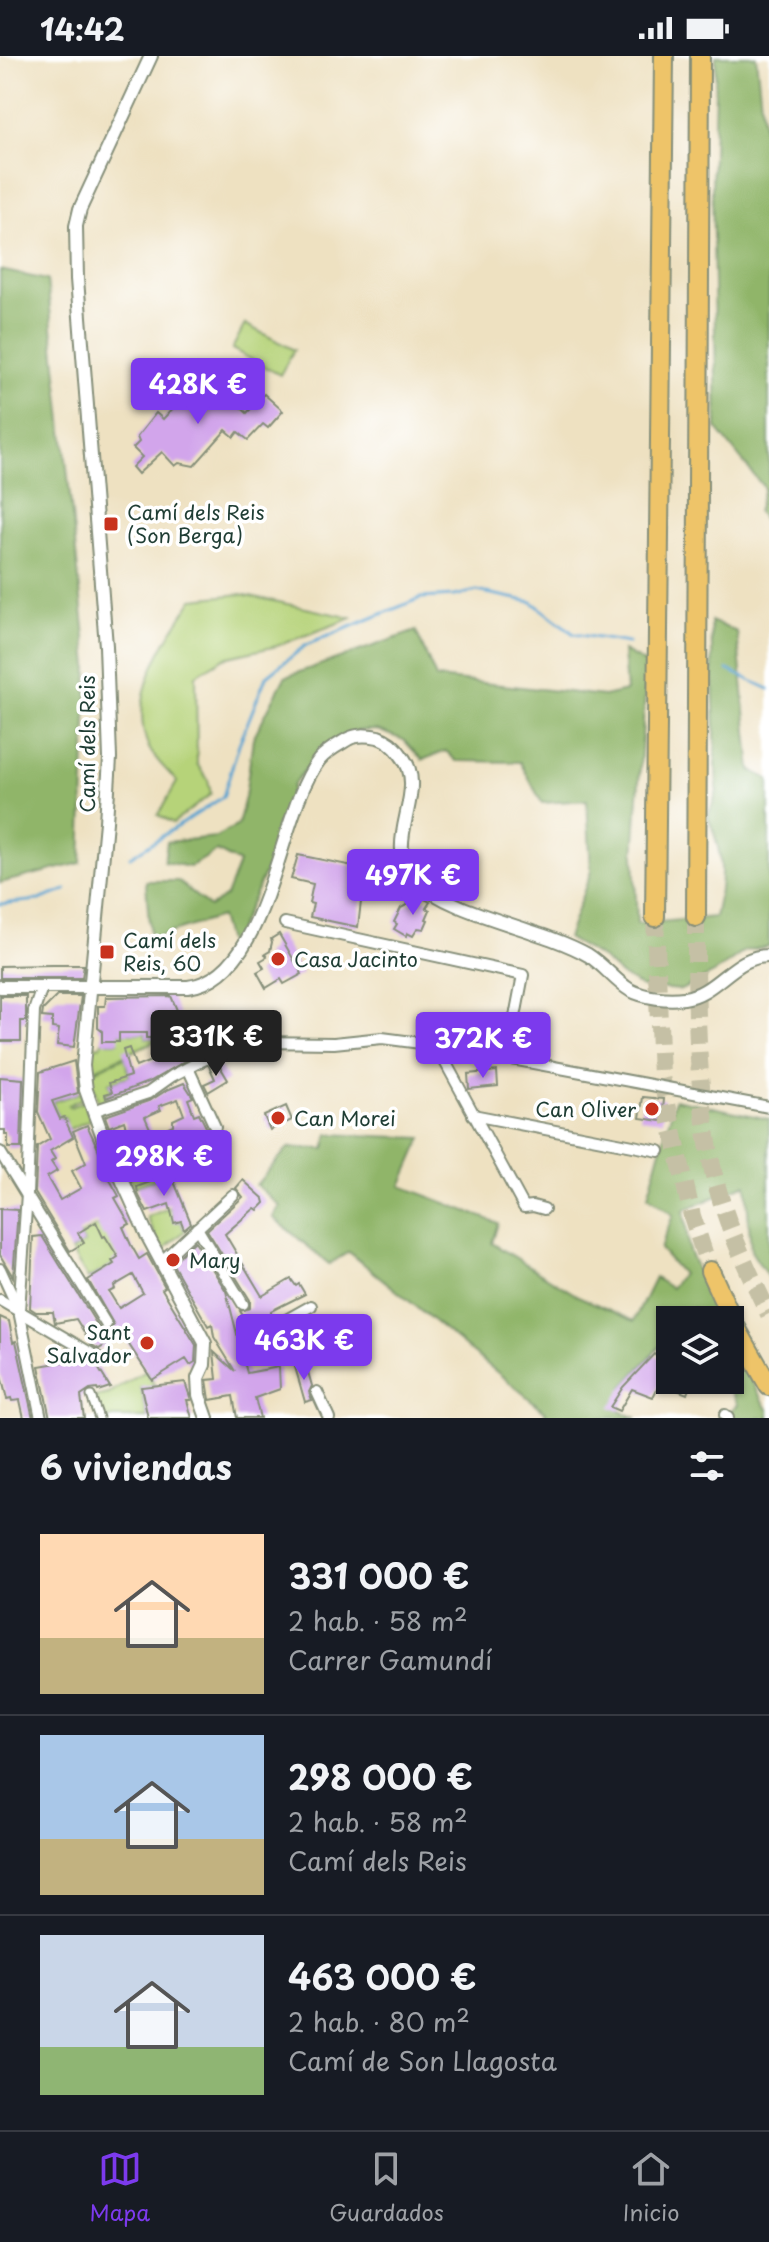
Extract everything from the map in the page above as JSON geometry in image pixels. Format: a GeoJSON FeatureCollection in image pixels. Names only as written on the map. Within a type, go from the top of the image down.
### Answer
{"type":"FeatureCollection","features":[{"type":"Feature","properties":{"kind":"highway"},"geometry":{"type":"LineString","coordinates":[[655,917],[664,56]]}},
{"type":"Feature","properties":{"kind":"highway"},"geometry":{"type":"LineString","coordinates":[[696,917],[700,56]]}},
{"type":"Feature","properties":{"kind":"highway"},"geometry":{"type":"LineString","coordinates":[[710,1271],[735,1326],[769,1386]]}},
{"type":"Feature","properties":{"kind":"street","name":"Camí dels Reis"},"geometry":{"type":"LineString","coordinates":[[151,56],[85,195],[76,226],[77,279],[106,646],[110,758],[91,986],[82,1053],[86,1090],[93,1111],[161,1262],[205,1343],[204,1365],[198,1378],[199,1395],[207,1418]]}},
{"type":"Feature","properties":{"kind":"street"},"geometry":{"type":"LineString","coordinates":[[0,987],[202,985],[216,979],[228,967],[252,927],[273,880],[305,782],[320,758],[355,736],[386,739],[406,761],[412,788],[402,826],[404,863],[418,882],[453,902],[579,951],[631,991],[665,999],[688,998],[746,960],[769,956]]}},
{"type":"Feature","properties":{"kind":"street"},"geometry":{"type":"LineString","coordinates":[[285,923],[523,975],[507,1059]]}},
{"type":"Feature","properties":{"kind":"street"},"geometry":{"type":"LineString","coordinates":[[34,1011],[49,995],[76,986]]}},
{"type":"Feature","properties":{"kind":"street"},"geometry":{"type":"LineString","coordinates":[[19,1311],[34,1011],[42,987]]}},
{"type":"Feature","properties":{"kind":"street"},"geometry":{"type":"LineString","coordinates":[[93,1111],[148,1093],[188,1068],[235,1047],[258,1042],[334,1043],[382,1038],[436,1045],[769,1107]]}},
{"type":"Feature","properties":{"kind":"street"},"geometry":{"type":"LineString","coordinates":[[436,1045],[524,1207],[544,1209]]}},
{"type":"Feature","properties":{"kind":"street"},"geometry":{"type":"LineString","coordinates":[[188,1068],[215,1127]]}},
{"type":"Feature","properties":{"kind":"street"},"geometry":{"type":"LineString","coordinates":[[473,1115],[659,1151]]}},
{"type":"Feature","properties":{"kind":"street"},"geometry":{"type":"LineString","coordinates":[[0,1152],[106,1324]]}},
{"type":"Feature","properties":{"kind":"street"},"geometry":{"type":"LineString","coordinates":[[161,1262],[233,1195]]}},
{"type":"Feature","properties":{"kind":"street"},"geometry":{"type":"LineString","coordinates":[[197,1228],[243,1304]]}},
{"type":"Feature","properties":{"kind":"street"},"geometry":{"type":"LineString","coordinates":[[0,1269],[19,1311],[41,1418]]}},
{"type":"Feature","properties":{"kind":"street"},"geometry":{"type":"LineString","coordinates":[[0,1300],[99,1358]]}},
{"type":"Feature","properties":{"kind":"street"},"geometry":{"type":"LineString","coordinates":[[277,1325],[311,1306]]}},
{"type":"Feature","properties":{"kind":"street"},"geometry":{"type":"LineString","coordinates":[[317,1392],[329,1418]]}},
{"type":"Feature","properties":{"kind":"street"},"geometry":{"type":"LineString","coordinates":[[91,1396],[99,1418]]}},
{"type":"Feature","properties":{"kind":"green space"},"geometry":{"type":"Polygon","coordinates":[[[716,56],[756,56],[769,183],[769,525],[757,512],[764,488],[717,429],[712,188],[716,56]]]}},
{"type":"Feature","properties":{"kind":"green space"},"geometry":{"type":"Polygon","coordinates":[[[0,270],[47,280],[88,665],[81,863],[0,883],[0,270]]]}},
{"type":"Feature","properties":{"kind":"green space"},"geometry":{"type":"Polygon","coordinates":[[[245,324],[294,350],[280,375],[232,349],[245,324]]]}},
{"type":"Feature","properties":{"kind":"green space"},"geometry":{"type":"Polygon","coordinates":[[[241,594],[352,618],[277,646],[224,658],[196,675],[197,764],[208,780],[211,794],[173,823],[158,815],[177,782],[149,748],[143,728],[145,689],[161,651],[193,599],[241,594]]]}},
{"type":"Feature","properties":{"kind":"green space"},"geometry":{"type":"Polygon","coordinates":[[[711,621],[737,632],[751,770],[769,779],[769,946],[745,951],[716,972],[681,990],[642,987],[567,938],[591,871],[587,800],[542,803],[520,762],[456,761],[446,751],[422,760],[404,740],[377,730],[356,731],[315,758],[293,784],[280,840],[229,949],[220,917],[150,939],[146,881],[178,881],[209,907],[226,896],[239,863],[217,851],[190,867],[164,862],[167,842],[216,837],[238,825],[253,738],[285,677],[416,631],[436,678],[604,696],[626,691],[623,651],[647,664],[634,855],[637,924],[715,917],[721,866],[708,817],[717,791],[711,621]]]}},
{"type":"Feature","properties":{"kind":"green space"},"geometry":{"type":"Polygon","coordinates":[[[112,1033],[146,1033],[146,1038],[161,1038],[89,1072],[91,1047],[101,1046],[102,1042],[118,1042],[112,1033]]]}},
{"type":"Feature","properties":{"kind":"green space"},"geometry":{"type":"Polygon","coordinates":[[[125,1057],[130,1076],[109,1083],[112,1092],[105,1094],[108,1102],[99,1105],[89,1073],[125,1057]]]}},
{"type":"Feature","properties":{"kind":"green space"},"geometry":{"type":"Polygon","coordinates":[[[81,1092],[83,1098],[68,1105],[70,1107],[84,1101],[90,1120],[63,1132],[66,1122],[64,1117],[60,1119],[52,1102],[81,1092]]]}},
{"type":"Feature","properties":{"kind":"green space"},"geometry":{"type":"Polygon","coordinates":[[[675,1099],[769,1119],[769,1279],[751,1251],[746,1184],[684,1210],[689,1251],[712,1306],[656,1306],[656,1350],[623,1387],[619,1411],[637,1418],[542,1418],[546,1412],[349,1252],[329,1264],[273,1217],[280,1206],[256,1185],[288,1148],[325,1149],[328,1134],[422,1138],[401,1186],[498,1223],[492,1243],[578,1296],[634,1321],[655,1278],[671,1288],[682,1274],[660,1249],[673,1215],[648,1196],[675,1099]]]}},
{"type":"Feature","properties":{"kind":"green space"},"geometry":{"type":"Polygon","coordinates":[[[128,1138],[138,1159],[150,1155],[154,1163],[162,1160],[169,1174],[134,1187],[114,1146],[128,1138]]]}},
{"type":"Feature","properties":{"kind":"green space"},"geometry":{"type":"Polygon","coordinates":[[[178,1204],[172,1214],[174,1222],[181,1221],[185,1231],[162,1251],[147,1217],[178,1204]]]}},
{"type":"Feature","properties":{"kind":"green space"},"geometry":{"type":"Polygon","coordinates":[[[102,1223],[123,1259],[88,1279],[71,1251],[84,1243],[80,1236],[102,1223]]]}},
{"type":"Feature","properties":{"kind":"green space"},"geometry":{"type":"Polygon","coordinates":[[[744,1367],[769,1411],[769,1418],[721,1418],[738,1405],[733,1394],[744,1394],[744,1367]]]}},
{"type":"Feature","properties":{"kind":"green space"},"geometry":{"type":"Polygon","coordinates":[[[146,1371],[155,1386],[141,1388],[148,1418],[101,1418],[95,1397],[109,1394],[146,1371]]]}},
{"type":"Feature","properties":{"kind":"building"},"geometry":{"type":"Polygon","coordinates":[[[188,376],[221,407],[226,401],[231,406],[235,402],[247,413],[264,394],[283,411],[268,428],[263,424],[248,440],[238,432],[234,437],[226,430],[194,466],[179,463],[175,466],[162,452],[138,474],[132,467],[142,457],[133,448],[139,442],[137,437],[156,413],[163,419],[178,403],[170,396],[188,376]]]}},
{"type":"Feature","properties":{"kind":"building"},"geometry":{"type":"Polygon","coordinates":[[[298,855],[353,866],[358,870],[353,891],[362,893],[358,927],[310,917],[313,884],[291,879],[298,855]]]}},
{"type":"Feature","properties":{"kind":"building"},"geometry":{"type":"Polygon","coordinates":[[[421,897],[430,902],[426,908],[430,910],[424,929],[418,928],[413,936],[407,933],[406,936],[394,929],[401,908],[421,897]]]}},
{"type":"Feature","properties":{"kind":"building","name":"Casa Jacinto"},"geometry":{"type":"Polygon","coordinates":[[[279,934],[302,974],[284,984],[281,979],[266,988],[257,972],[264,968],[260,961],[270,951],[271,939],[279,934]]]}},
{"type":"Feature","properties":{"kind":"building"},"geometry":{"type":"Polygon","coordinates":[[[84,965],[82,978],[0,978],[0,966],[84,965]]]}},
{"type":"Feature","properties":{"kind":"building"},"geometry":{"type":"Polygon","coordinates":[[[0,996],[26,996],[26,1021],[21,1021],[21,1041],[0,1041],[0,996]]]}},
{"type":"Feature","properties":{"kind":"building"},"geometry":{"type":"Polygon","coordinates":[[[57,996],[81,996],[74,1047],[57,1045],[59,1029],[52,1028],[52,1018],[42,1017],[43,1010],[57,996]]]}},
{"type":"Feature","properties":{"kind":"building"},"geometry":{"type":"Polygon","coordinates":[[[171,996],[185,1029],[175,1033],[159,1033],[159,1038],[146,1038],[146,1033],[119,1033],[119,1042],[102,1042],[102,1031],[98,1028],[98,1006],[105,1006],[106,997],[171,996]]]}},
{"type":"Feature","properties":{"kind":"building"},"geometry":{"type":"Polygon","coordinates":[[[193,1044],[197,1054],[151,1081],[106,1098],[105,1094],[112,1092],[109,1083],[130,1076],[123,1050],[129,1048],[136,1067],[193,1044]]]}},
{"type":"Feature","properties":{"kind":"building"},"geometry":{"type":"Polygon","coordinates":[[[74,1061],[78,1093],[52,1101],[73,1137],[50,1151],[55,1159],[51,1162],[57,1171],[47,1177],[60,1200],[81,1188],[72,1171],[86,1163],[73,1131],[87,1125],[108,1170],[105,1171],[119,1196],[115,1198],[130,1224],[123,1227],[131,1245],[139,1259],[147,1254],[165,1287],[162,1289],[196,1345],[195,1362],[190,1365],[186,1359],[152,1380],[122,1334],[99,1349],[92,1345],[76,1319],[55,1323],[53,1312],[36,1312],[30,1308],[33,1237],[42,1236],[99,1328],[107,1332],[114,1325],[88,1280],[114,1264],[112,1261],[118,1257],[96,1222],[78,1233],[84,1243],[70,1251],[35,1193],[37,1147],[50,1139],[38,1112],[40,1072],[74,1061]],[[133,1275],[109,1292],[119,1308],[143,1293],[133,1275]]]}},
{"type":"Feature","properties":{"kind":"building"},"geometry":{"type":"Polygon","coordinates":[[[218,1063],[228,1080],[208,1092],[204,1084],[215,1079],[209,1066],[218,1063]]]}},
{"type":"Feature","properties":{"kind":"building"},"geometry":{"type":"Polygon","coordinates":[[[497,1071],[498,1086],[469,1089],[468,1074],[497,1071]]]}},
{"type":"Feature","properties":{"kind":"building"},"geometry":{"type":"Polygon","coordinates":[[[0,1077],[23,1079],[21,1148],[8,1148],[8,1135],[5,1135],[5,1130],[0,1130],[0,1077]]]}},
{"type":"Feature","properties":{"kind":"building"},"geometry":{"type":"Polygon","coordinates":[[[184,1083],[193,1097],[188,1099],[194,1115],[199,1113],[208,1131],[168,1152],[166,1149],[153,1155],[150,1149],[140,1153],[132,1136],[129,1137],[124,1121],[109,1127],[105,1116],[151,1100],[184,1083]],[[178,1099],[159,1106],[161,1110],[145,1117],[155,1140],[170,1132],[168,1127],[173,1125],[173,1120],[184,1115],[178,1099]]]}},
{"type":"Feature","properties":{"kind":"building","name":"Can Oliver"},"geometry":{"type":"Polygon","coordinates":[[[643,1097],[664,1099],[662,1121],[640,1118],[643,1097]]]}},
{"type":"Feature","properties":{"kind":"building","name":"Can Morei"},"geometry":{"type":"Polygon","coordinates":[[[286,1106],[292,1120],[270,1130],[264,1116],[286,1106]]]}},
{"type":"Feature","properties":{"kind":"building"},"geometry":{"type":"Polygon","coordinates":[[[171,1174],[191,1223],[184,1229],[181,1221],[174,1223],[169,1204],[147,1212],[138,1194],[137,1187],[171,1174]]]}},
{"type":"Feature","properties":{"kind":"building"},"geometry":{"type":"Polygon","coordinates":[[[243,1180],[265,1203],[225,1234],[262,1296],[291,1279],[296,1286],[299,1284],[305,1294],[271,1311],[270,1328],[256,1336],[240,1311],[250,1308],[250,1300],[207,1230],[243,1197],[236,1188],[243,1180]]]}},
{"type":"Feature","properties":{"kind":"building"},"geometry":{"type":"Polygon","coordinates":[[[0,1209],[18,1210],[13,1277],[0,1255],[0,1209]]]}},
{"type":"Feature","properties":{"kind":"building"},"geometry":{"type":"Polygon","coordinates":[[[195,1241],[226,1291],[247,1373],[279,1367],[280,1389],[255,1398],[260,1418],[237,1418],[233,1396],[210,1400],[207,1380],[217,1379],[214,1352],[235,1371],[214,1337],[212,1324],[208,1326],[172,1263],[195,1241]]]}},
{"type":"Feature","properties":{"kind":"building"},"geometry":{"type":"Polygon","coordinates":[[[0,1317],[9,1321],[13,1342],[16,1341],[33,1418],[24,1418],[20,1400],[7,1399],[0,1372],[0,1317]]]}},
{"type":"Feature","properties":{"kind":"building"},"geometry":{"type":"Polygon","coordinates":[[[67,1349],[97,1366],[110,1387],[90,1390],[81,1396],[84,1418],[50,1418],[39,1366],[69,1361],[67,1349]]]}},
{"type":"Feature","properties":{"kind":"building"},"geometry":{"type":"Polygon","coordinates":[[[654,1354],[656,1356],[656,1391],[653,1397],[632,1389],[619,1411],[610,1407],[623,1387],[654,1354]]]}},
{"type":"Feature","properties":{"kind":"building"},"geometry":{"type":"Polygon","coordinates":[[[306,1365],[312,1400],[305,1402],[295,1367],[306,1365]]]}},
{"type":"Feature","properties":{"kind":"building"},"geometry":{"type":"Polygon","coordinates":[[[185,1382],[191,1400],[187,1400],[192,1418],[148,1418],[141,1387],[185,1382]]]}},
{"type":"Feature","properties":{"kind":"waterway"},"geometry":{"type":"LineString","coordinates":[[130,857],[223,797],[239,744],[266,677],[306,645],[421,598],[477,591],[532,602],[574,634],[628,643]]}},
{"type":"Feature","properties":{"kind":"waterway"},"geometry":{"type":"LineString","coordinates":[[728,670],[769,689]]}},
{"type":"Feature","properties":{"kind":"waterway"},"geometry":{"type":"LineString","coordinates":[[0,904],[39,900],[66,890]]}},
{"type":"Feature","properties":{"kind":"tunnel"},"geometry":{"type":"LineString","coordinates":[[655,917],[661,1077],[692,1216],[710,1271]]}},
{"type":"Feature","properties":{"kind":"tunnel"},"geometry":{"type":"LineString","coordinates":[[696,917],[700,1073],[712,1166],[729,1223],[769,1314]]}},
{"type":"Feature","properties":{"kind":"place","name":"Camí dels Reis (Son Berga)"},"geometry":{"type":"Point","coordinates":[111,524]}},
{"type":"Feature","properties":{"kind":"place","name":"Camí dels Reis, 60"},"geometry":{"type":"Point","coordinates":[107,952]}},
{"type":"Feature","properties":{"kind":"place","name":"Casa Jacinto"},"geometry":{"type":"Point","coordinates":[278,959]}},
{"type":"Feature","properties":{"kind":"place","name":"Can Oliver"},"geometry":{"type":"Point","coordinates":[652,1109]}},
{"type":"Feature","properties":{"kind":"place","name":"Can Morei"},"geometry":{"type":"Point","coordinates":[278,1118]}},
{"type":"Feature","properties":{"kind":"place","name":"Mary"},"geometry":{"type":"Point","coordinates":[173,1260]}},
{"type":"Feature","properties":{"kind":"place","name":"Sant Salvador"},"geometry":{"type":"Point","coordinates":[147,1343]}}]}
